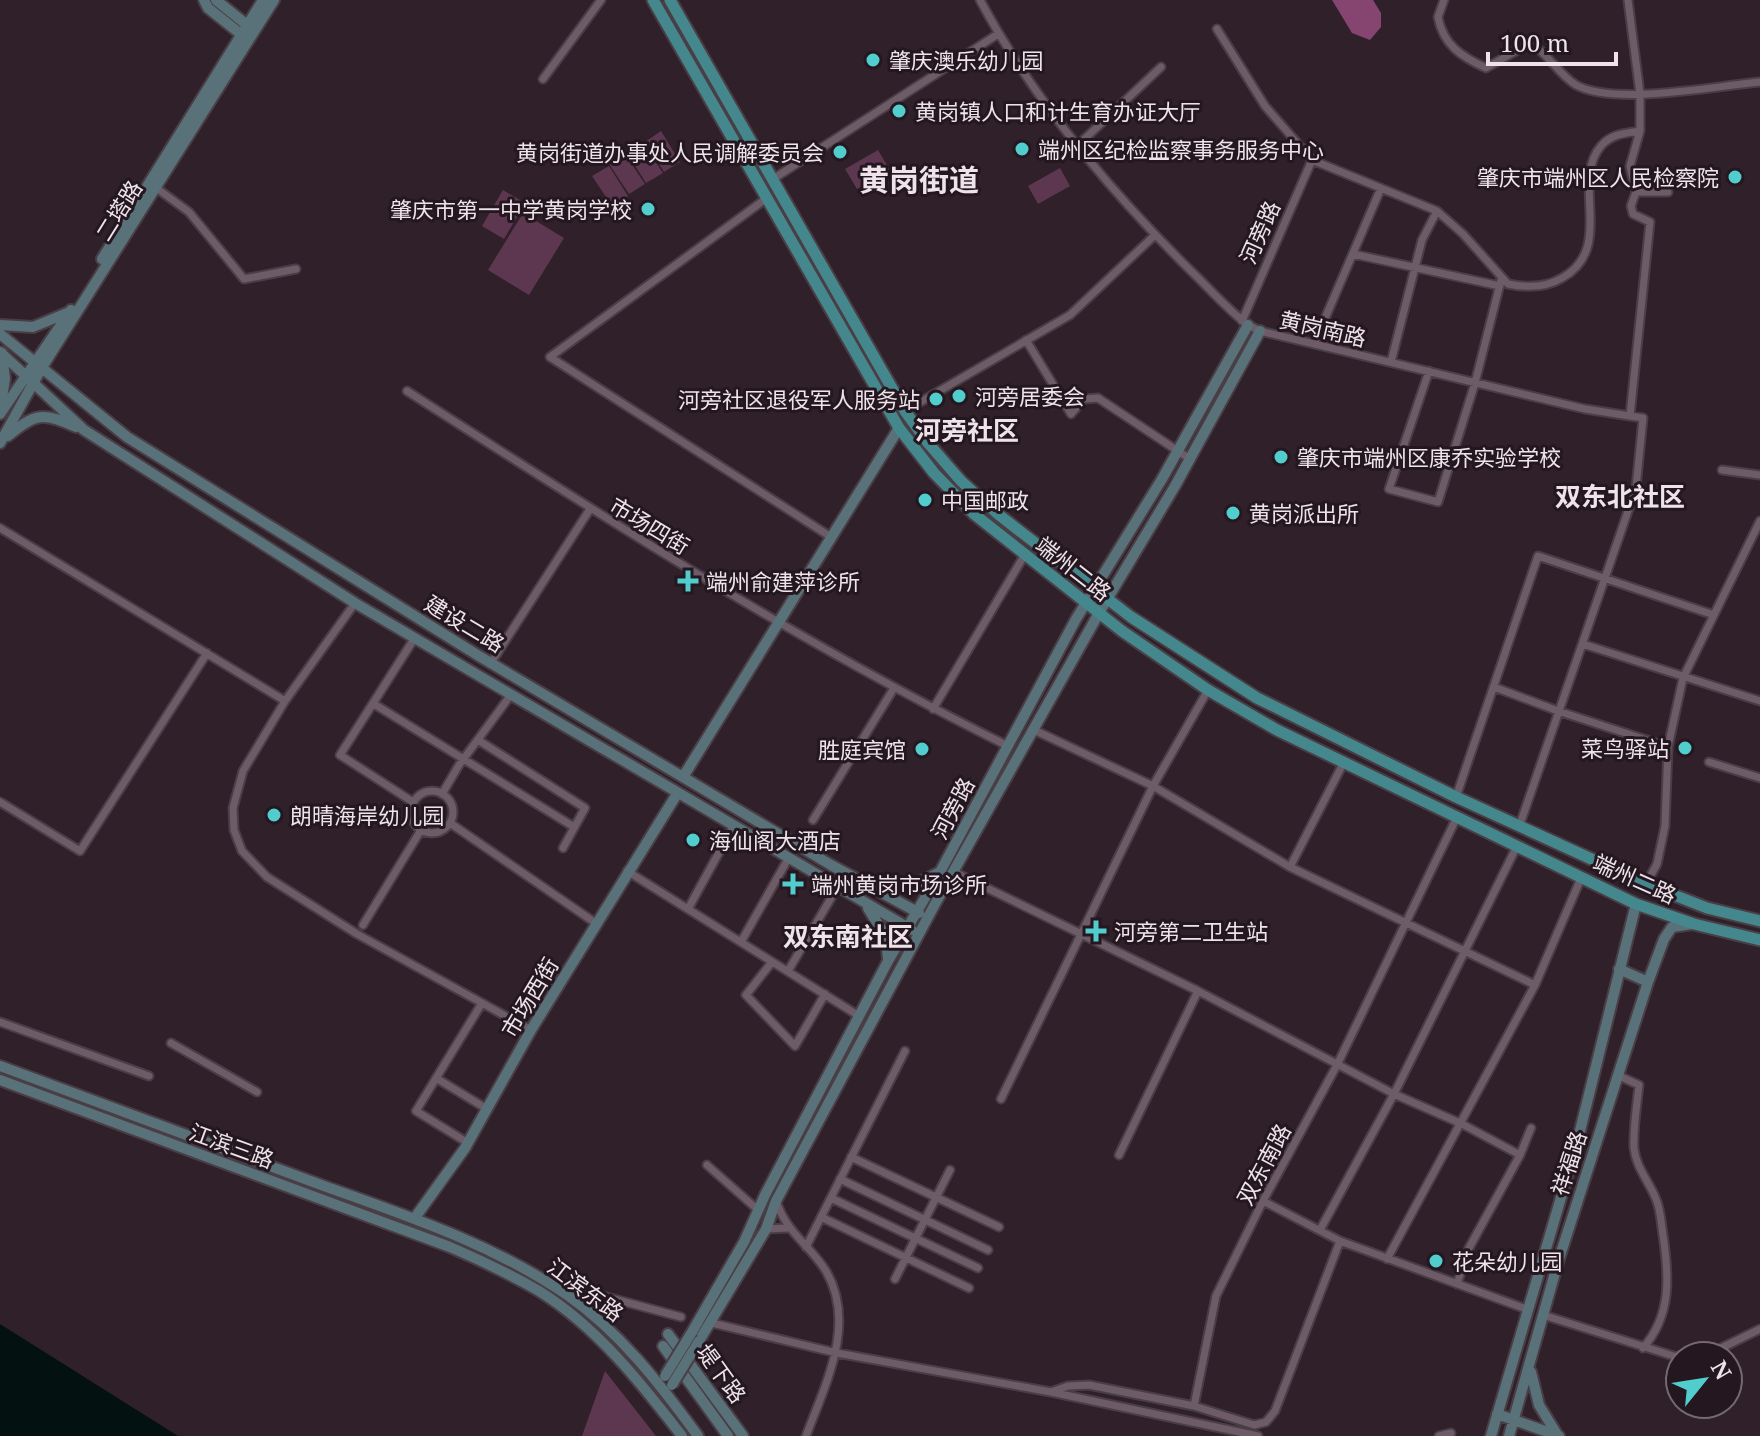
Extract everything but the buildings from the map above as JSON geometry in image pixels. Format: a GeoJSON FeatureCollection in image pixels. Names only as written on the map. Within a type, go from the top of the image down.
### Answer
{"type":"FeatureCollection","features":[{"type":"Feature","properties":{"kind":"main road","name":"端州二路"},"geometry":{"type":"LineString","coordinates":[[653,0],[899,428],[934,473],[974,514],[1122,631],[1208,690],[1277,730],[1636,904],[1694,924],[1760,940]]}},
{"type":"Feature","properties":{"kind":"main road","name":"端州二路"},"geometry":{"type":"LineString","coordinates":[[670,0],[905,411],[961,481],[999,515],[1131,617],[1257,698],[1456,797],[1646,884],[1707,908],[1760,921]]}},
{"type":"Feature","properties":{"kind":"main road"},"geometry":{"type":"LineString","coordinates":[[1046,572],[1056,558]]}},
{"type":"Feature","properties":{"kind":"main road"},"geometry":{"type":"LineString","coordinates":[[1122,631],[1131,617]]}},
{"type":"Feature","properties":{"kind":"street"},"geometry":{"type":"LineString","coordinates":[[204,0],[208,8],[248,33]]}},
{"type":"Feature","properties":{"kind":"street"},"geometry":{"type":"LineString","coordinates":[[216,0],[248,33]]}},
{"type":"Feature","properties":{"kind":"street","name":"二塔路"},"geometry":{"type":"LineString","coordinates":[[248,33],[263,0]]}},
{"type":"Feature","properties":{"kind":"street","name":"二塔路"},"geometry":{"type":"LineString","coordinates":[[37,366],[248,33],[274,0]]}},
{"type":"Feature","properties":{"kind":"street"},"geometry":{"type":"LineString","coordinates":[[543,79],[601,0]]}},
{"type":"Feature","properties":{"kind":"street","name":"黄岗南路"},"geometry":{"type":"LineString","coordinates":[[980,0],[998,34],[1077,146],[1155,235],[1245,323],[1260,331],[1475,383],[1585,409],[1630,416]]}},
{"type":"Feature","properties":{"kind":"street"},"geometry":{"type":"LineString","coordinates":[[1444,0],[1438,11],[1439,24],[1448,43],[1461,57],[1486,68],[1530,43],[1577,85],[1598,92],[1640,94],[1760,82]]}},
{"type":"Feature","properties":{"kind":"street"},"geometry":{"type":"LineString","coordinates":[[1519,827],[1636,488],[1643,418],[1630,416],[1650,222],[1633,214],[1631,206],[1636,192],[1630,166],[1640,131],[1640,94],[1628,0]]}},
{"type":"Feature","properties":{"kind":"street"},"geometry":{"type":"LineString","coordinates":[[1217,29],[1265,106],[1312,160],[1437,211],[1463,234],[1501,283]]}},
{"type":"Feature","properties":{"kind":"street"},"geometry":{"type":"LineString","coordinates":[[773,179],[998,34]]}},
{"type":"Feature","properties":{"kind":"street"},"geometry":{"type":"LineString","coordinates":[[1077,146],[1161,67]]}},
{"type":"Feature","properties":{"kind":"street"},"geometry":{"type":"LineString","coordinates":[[1353,254],[1414,269],[1516,286],[1540,287],[1557,282],[1577,266],[1588,243],[1590,179],[1596,154],[1609,139],[1640,131]]}},
{"type":"Feature","properties":{"kind":"street","name":"河旁路"},"geometry":{"type":"LineString","coordinates":[[666,1385],[692,1332],[744,1242],[888,961],[940,872],[1094,588],[1178,451],[1245,323],[1312,160]]}},
{"type":"Feature","properties":{"kind":"street"},"geometry":{"type":"LineString","coordinates":[[153,185],[189,212],[244,279],[296,269]]}},
{"type":"Feature","properties":{"kind":"street","name":"二塔路"},"geometry":{"type":"LineString","coordinates":[[37,366],[153,185]]}},
{"type":"Feature","properties":{"kind":"street"},"geometry":{"type":"LineString","coordinates":[[1314,344],[1381,188]]}},
{"type":"Feature","properties":{"kind":"street"},"geometry":{"type":"LineString","coordinates":[[1636,192],[1668,192]]}},
{"type":"Feature","properties":{"kind":"street"},"geometry":{"type":"LineString","coordinates":[[767,198],[550,357],[831,537]]}},
{"type":"Feature","properties":{"kind":"street"},"geometry":{"type":"LineString","coordinates":[[1391,362],[1422,240],[1437,211]]}},
{"type":"Feature","properties":{"kind":"street"},"geometry":{"type":"LineString","coordinates":[[905,411],[1070,315],[1155,235]]}},
{"type":"Feature","properties":{"kind":"street"},"geometry":{"type":"LineString","coordinates":[[1429,371],[1389,489],[1438,502],[1475,383],[1501,283]]}},
{"type":"Feature","properties":{"kind":"street"},"geometry":{"type":"LineString","coordinates":[[0,325],[33,327],[69,312]]}},
{"type":"Feature","properties":{"kind":"street","name":"河旁路"},"geometry":{"type":"LineString","coordinates":[[654,1400],[712,1323],[766,1229],[776,1201],[919,934],[1260,331]]}},
{"type":"Feature","properties":{"kind":"street","name":"建设二路"},"geometry":{"type":"LineString","coordinates":[[0,334],[127,437],[491,663],[831,865],[928,918]]}},
{"type":"Feature","properties":{"kind":"street"},"geometry":{"type":"LineString","coordinates":[[1026,340],[1071,414],[1084,399],[1098,398],[1190,459]]}},
{"type":"Feature","properties":{"kind":"street"},"geometry":{"type":"LineString","coordinates":[[0,412],[5,379],[1,352]]}},
{"type":"Feature","properties":{"kind":"street","name":"建设二路"},"geometry":{"type":"LineString","coordinates":[[1,352],[84,430],[355,603],[919,934]]}},
{"type":"Feature","properties":{"kind":"street"},"geometry":{"type":"LineString","coordinates":[[0,443],[37,366]]}},
{"type":"Feature","properties":{"kind":"street"},"geometry":{"type":"LineString","coordinates":[[0,412],[30,380]]}},
{"type":"Feature","properties":{"kind":"street","name":"市场四街"},"geometry":{"type":"LineString","coordinates":[[407,391],[590,509],[779,625],[1008,746]]}},
{"type":"Feature","properties":{"kind":"street"},"geometry":{"type":"LineString","coordinates":[[0,443],[27,420],[38,416],[59,419],[84,430]]}},
{"type":"Feature","properties":{"kind":"street"},"geometry":{"type":"LineString","coordinates":[[683,777],[899,428]]}},
{"type":"Feature","properties":{"kind":"street"},"geometry":{"type":"LineString","coordinates":[[116,450],[121,440],[127,437]]}},
{"type":"Feature","properties":{"kind":"street"},"geometry":{"type":"LineString","coordinates":[[1722,470],[1760,475]]}},
{"type":"Feature","properties":{"kind":"street"},"geometry":{"type":"LineString","coordinates":[[491,663],[590,509]]}},
{"type":"Feature","properties":{"kind":"street"},"geometry":{"type":"LineString","coordinates":[[1646,884],[1657,864],[1665,826],[1668,747],[1683,678],[1760,521]]}},
{"type":"Feature","properties":{"kind":"street"},"geometry":{"type":"LineString","coordinates":[[0,528],[285,701]]}},
{"type":"Feature","properties":{"kind":"street"},"geometry":{"type":"LineString","coordinates":[[933,709],[1024,556]]}},
{"type":"Feature","properties":{"kind":"street"},"geometry":{"type":"LineString","coordinates":[[1456,797],[1538,556],[1714,615]]}},
{"type":"Feature","properties":{"kind":"street"},"geometry":{"type":"LineString","coordinates":[[355,603],[285,701],[243,771],[233,808],[234,830],[242,851],[267,877],[357,934],[531,1030]]}},
{"type":"Feature","properties":{"kind":"street"},"geometry":{"type":"LineString","coordinates":[[413,802],[340,755],[414,639]]}},
{"type":"Feature","properties":{"kind":"street"},"geometry":{"type":"LineString","coordinates":[[1583,644],[1760,701]]}},
{"type":"Feature","properties":{"kind":"street"},"geometry":{"type":"LineString","coordinates":[[0,802],[80,851],[207,653]]}},
{"type":"Feature","properties":{"kind":"street"},"geometry":{"type":"LineString","coordinates":[[1494,687],[1668,747]]}},
{"type":"Feature","properties":{"kind":"street"},"geometry":{"type":"LineString","coordinates":[[813,820],[894,688]]}},
{"type":"Feature","properties":{"kind":"street"},"geometry":{"type":"LineString","coordinates":[[1001,1099],[1153,786],[1208,690]]}},
{"type":"Feature","properties":{"kind":"street"},"geometry":{"type":"LineString","coordinates":[[442,794],[510,696]]}},
{"type":"Feature","properties":{"kind":"street"},"geometry":{"type":"LineString","coordinates":[[374,704],[574,827]]}},
{"type":"Feature","properties":{"kind":"street"},"geometry":{"type":"LineString","coordinates":[[1034,730],[1153,786],[1290,867],[1535,985]]}},
{"type":"Feature","properties":{"kind":"street"},"geometry":{"type":"LineString","coordinates":[[478,740],[585,808],[563,848]]}},
{"type":"Feature","properties":{"kind":"street"},"geometry":{"type":"LineString","coordinates":[[1290,867],[1344,762]]}},
{"type":"Feature","properties":{"kind":"street"},"geometry":{"type":"LineString","coordinates":[[1709,762],[1760,778]]}},
{"type":"Feature","properties":{"kind":"street"},"geometry":{"type":"LineString","coordinates":[[428,791],[442,794],[453,810],[450,823],[434,833],[421,830],[412,819],[413,802],[428,791]]}},
{"type":"Feature","properties":{"kind":"street","name":"市场西街"},"geometry":{"type":"LineString","coordinates":[[414,1219],[468,1143],[531,1030],[677,794]]}},
{"type":"Feature","properties":{"kind":"street","name":"双东南路"},"geometry":{"type":"LineString","coordinates":[[1194,1406],[1216,1296],[1263,1201],[1337,1065],[1457,817]]}},
{"type":"Feature","properties":{"kind":"street"},"geometry":{"type":"LineString","coordinates":[[450,823],[597,924]]}},
{"type":"Feature","properties":{"kind":"street"},"geometry":{"type":"LineString","coordinates":[[688,909],[733,827]]}},
{"type":"Feature","properties":{"kind":"street"},"geometry":{"type":"LineString","coordinates":[[363,925],[421,830]]}},
{"type":"Feature","properties":{"kind":"street"},"geometry":{"type":"LineString","coordinates":[[1320,1230],[1394,1094],[1517,846]]}},
{"type":"Feature","properties":{"kind":"street"},"geometry":{"type":"LineString","coordinates":[[741,942],[788,859]]}},
{"type":"Feature","properties":{"kind":"street"},"geometry":{"type":"LineString","coordinates":[[823,880],[831,865]]}},
{"type":"Feature","properties":{"kind":"street"},"geometry":{"type":"LineString","coordinates":[[627,871],[859,1016]]}},
{"type":"Feature","properties":{"kind":"street"},"geometry":{"type":"LineString","coordinates":[[872,886],[887,890],[910,887],[940,872]]}},
{"type":"Feature","properties":{"kind":"street"},"geometry":{"type":"LineString","coordinates":[[954,872],[1198,991],[1337,1065],[1520,1155]]}},
{"type":"Feature","properties":{"kind":"street"},"geometry":{"type":"LineString","coordinates":[[1387,1259],[1535,985],[1582,876]]}},
{"type":"Feature","properties":{"kind":"street"},"geometry":{"type":"LineString","coordinates":[[788,971],[837,888]]}},
{"type":"Feature","properties":{"kind":"street","name":"祥福路"},"geometry":{"type":"LineString","coordinates":[[1492,1433],[1577,1143],[1636,904]]}},
{"type":"Feature","properties":{"kind":"street"},"geometry":{"type":"LineString","coordinates":[[866,905],[886,937],[888,961]]}},
{"type":"Feature","properties":{"kind":"street","name":"祥福路"},"geometry":{"type":"LineString","coordinates":[[1510,1436],[1543,1315],[1648,982],[1664,939],[1672,927],[1694,924]]}},
{"type":"Feature","properties":{"kind":"street"},"geometry":{"type":"LineString","coordinates":[[772,962],[746,995],[795,1046],[825,994]]}},
{"type":"Feature","properties":{"kind":"street"},"geometry":{"type":"LineString","coordinates":[[1619,969],[1648,982]]}},
{"type":"Feature","properties":{"kind":"street"},"geometry":{"type":"LineString","coordinates":[[1119,1155],[1198,991]]}},
{"type":"Feature","properties":{"kind":"street"},"geometry":{"type":"LineString","coordinates":[[468,1143],[416,1111],[482,1003]]}},
{"type":"Feature","properties":{"kind":"street"},"geometry":{"type":"LineString","coordinates":[[0,1022],[149,1076]]}},
{"type":"Feature","properties":{"kind":"street"},"geometry":{"type":"LineString","coordinates":[[171,1043],[257,1092]]}},
{"type":"Feature","properties":{"kind":"street"},"geometry":{"type":"LineString","coordinates":[[806,1247],[905,1051]]}},
{"type":"Feature","properties":{"kind":"street","name":"江滨三路"},"geometry":{"type":"LineString","coordinates":[[0,1066],[414,1219]]}},
{"type":"Feature","properties":{"kind":"street"},"geometry":{"type":"LineString","coordinates":[[1617,1075],[1639,1085],[1634,1148],[1639,1168],[1660,1210],[1667,1261],[1665,1307],[1651,1339],[1643,1348]]}},
{"type":"Feature","properties":{"kind":"street"},"geometry":{"type":"LineString","coordinates":[[436,1078],[487,1109]]}},
{"type":"Feature","properties":{"kind":"street","name":"江滨三路"},"geometry":{"type":"LineString","coordinates":[[0,1080],[450,1247]]}},
{"type":"Feature","properties":{"kind":"street"},"geometry":{"type":"LineString","coordinates":[[1457,1284],[1469,1248],[1520,1155],[1531,1128]]}},
{"type":"Feature","properties":{"kind":"street"},"geometry":{"type":"LineString","coordinates":[[851,1157],[999,1227]]}},
{"type":"Feature","properties":{"kind":"street"},"geometry":{"type":"LineString","coordinates":[[707,1165],[758,1210]]}},
{"type":"Feature","properties":{"kind":"street"},"geometry":{"type":"LineString","coordinates":[[895,1279],[950,1170]]}},
{"type":"Feature","properties":{"kind":"street"},"geometry":{"type":"LineString","coordinates":[[840,1179],[988,1250]]}},
{"type":"Feature","properties":{"kind":"street"},"geometry":{"type":"LineString","coordinates":[[831,1198],[978,1268]]}},
{"type":"Feature","properties":{"kind":"street"},"geometry":{"type":"LineString","coordinates":[[776,1201],[788,1228],[825,1271],[838,1300],[837,1353],[806,1436]]}},
{"type":"Feature","properties":{"kind":"street"},"geometry":{"type":"LineString","coordinates":[[1263,1201],[1340,1241],[1529,1310]]}},
{"type":"Feature","properties":{"kind":"street"},"geometry":{"type":"LineString","coordinates":[[821,1217],[969,1288]]}},
{"type":"Feature","properties":{"kind":"street","name":"江滨东路"},"geometry":{"type":"LineString","coordinates":[[414,1219],[499,1255],[568,1295],[666,1385],[698,1436]]}},
{"type":"Feature","properties":{"kind":"street"},"geometry":{"type":"LineString","coordinates":[[766,1229],[788,1228]]}},
{"type":"Feature","properties":{"kind":"street"},"geometry":{"type":"LineString","coordinates":[[1051,1392],[1068,1386],[1089,1385],[1194,1406],[1254,1425],[1266,1422],[1275,1411],[1340,1241]]}},
{"type":"Feature","properties":{"kind":"street","name":"江滨东路"},"geometry":{"type":"LineString","coordinates":[[450,1247],[541,1293],[583,1324],[628,1369],[682,1436]]}},
{"type":"Feature","properties":{"kind":"street"},"geometry":{"type":"LineString","coordinates":[[568,1295],[592,1293],[681,1317]]}},
{"type":"Feature","properties":{"kind":"street"},"geometry":{"type":"LineString","coordinates":[[1543,1315],[1664,1354]]}},
{"type":"Feature","properties":{"kind":"street"},"geometry":{"type":"LineString","coordinates":[[702,1316],[712,1323],[837,1353],[1051,1392],[1258,1436]]}},
{"type":"Feature","properties":{"kind":"street"},"geometry":{"type":"LineString","coordinates":[[1738,1340],[1760,1329]]}},
{"type":"Feature","properties":{"kind":"street","name":"堤下路"},"geometry":{"type":"LineString","coordinates":[[668,1334],[743,1436]]}},
{"type":"Feature","properties":{"kind":"street","name":"堤下路"},"geometry":{"type":"LineString","coordinates":[[663,1346],[728,1436]]}},
{"type":"Feature","properties":{"kind":"street"},"geometry":{"type":"LineString","coordinates":[[1515,1358],[1530,1366],[1539,1405],[1559,1436]]}},
{"type":"Feature","properties":{"kind":"street"},"geometry":{"type":"LineString","coordinates":[[1497,1414],[1559,1436]]}},
{"type":"Feature","properties":{"kind":"street"},"geometry":{"type":"LineString","coordinates":[[1439,1436],[1451,1433]]}},
{"type":"Feature","properties":{"kind":"street"},"geometry":{"type":"LineString","coordinates":[[1492,1433],[1510,1436]]}},
{"type":"Feature","properties":{"kind":"shaded area"},"geometry":{"type":"Polygon","coordinates":[[[1332,0],[1373,0],[1381,13],[1381,27],[1370,40],[1352,33],[1332,0]]]}},
{"type":"Feature","properties":{"kind":"shaded area"},"geometry":{"type":"Polygon","coordinates":[[[661,131],[680,162],[664,172],[645,142],[661,131]]]}},
{"type":"Feature","properties":{"kind":"shaded area"},"geometry":{"type":"Polygon","coordinates":[[[643,143],[663,173],[646,183],[627,153],[643,143]]]}},
{"type":"Feature","properties":{"kind":"shaded area"},"geometry":{"type":"Polygon","coordinates":[[[878,150],[890,170],[857,189],[845,169],[878,150]]]}},
{"type":"Feature","properties":{"kind":"shaded area"},"geometry":{"type":"Polygon","coordinates":[[[625,154],[645,184],[629,194],[609,164],[625,154]]]}},
{"type":"Feature","properties":{"kind":"shaded area"},"geometry":{"type":"Polygon","coordinates":[[[609,166],[628,196],[612,206],[592,176],[609,166]]]}},
{"type":"Feature","properties":{"kind":"shaded area"},"geometry":{"type":"Polygon","coordinates":[[[1060,168],[1070,186],[1038,204],[1028,186],[1060,168]]]}},
{"type":"Feature","properties":{"kind":"shaded area"},"geometry":{"type":"Polygon","coordinates":[[[503,190],[525,203],[504,239],[482,226],[503,190]]]}},
{"type":"Feature","properties":{"kind":"shaded area"},"geometry":{"type":"Polygon","coordinates":[[[523,213],[564,238],[529,295],[488,270],[523,213]]]}},
{"type":"Feature","properties":{"kind":"shaded area"},"geometry":{"type":"Polygon","coordinates":[[[0,1324],[178,1436],[0,1436],[0,1324]]]}},
{"type":"Feature","properties":{"kind":"shaded area"},"geometry":{"type":"Polygon","coordinates":[[[605,1371],[656,1436],[582,1436],[605,1371]]]}},
{"type":"Feature","properties":{"kind":"place","name":"肇庆澳乐幼儿园"},"geometry":{"type":"Point","coordinates":[873,60]}},
{"type":"Feature","properties":{"kind":"place","name":"黄岗镇人口和计生育办证大厅"},"geometry":{"type":"Point","coordinates":[899,111]}},
{"type":"Feature","properties":{"kind":"place","name":"端州区纪检监察事务服务中心"},"geometry":{"type":"Point","coordinates":[1022,149]}},
{"type":"Feature","properties":{"kind":"place","name":"黄岗街道办事处人民调解委员会"},"geometry":{"type":"Point","coordinates":[840,152]}},
{"type":"Feature","properties":{"kind":"place","name":"肇庆市端州区人民检察院"},"geometry":{"type":"Point","coordinates":[1735,177]}},
{"type":"Feature","properties":{"kind":"place","name":"肇庆市第一中学黄岗学校"},"geometry":{"type":"Point","coordinates":[648,209]}},
{"type":"Feature","properties":{"kind":"place","name":"河旁居委会"},"geometry":{"type":"Point","coordinates":[959,396]}},
{"type":"Feature","properties":{"kind":"place","name":"河旁社区退役军人服务站"},"geometry":{"type":"Point","coordinates":[936,399]}},
{"type":"Feature","properties":{"kind":"place","name":"肇庆市端州区康乔实验学校"},"geometry":{"type":"Point","coordinates":[1281,457]}},
{"type":"Feature","properties":{"kind":"place","name":"中国邮政"},"geometry":{"type":"Point","coordinates":[925,500]}},
{"type":"Feature","properties":{"kind":"place","name":"黄岗派出所"},"geometry":{"type":"Point","coordinates":[1233,513]}},
{"type":"Feature","properties":{"kind":"place","name":"端州俞建萍诊所"},"geometry":{"type":"Point","coordinates":[688,581]}},
{"type":"Feature","properties":{"kind":"place","name":"菜鸟驿站"},"geometry":{"type":"Point","coordinates":[1685,748]}},
{"type":"Feature","properties":{"kind":"place","name":"胜庭宾馆"},"geometry":{"type":"Point","coordinates":[922,749]}},
{"type":"Feature","properties":{"kind":"place","name":"朗晴海岸幼儿园"},"geometry":{"type":"Point","coordinates":[274,815]}},
{"type":"Feature","properties":{"kind":"place","name":"海仙阁大酒店"},"geometry":{"type":"Point","coordinates":[693,840]}},
{"type":"Feature","properties":{"kind":"place","name":"端州黄岗市场诊所"},"geometry":{"type":"Point","coordinates":[793,884]}},
{"type":"Feature","properties":{"kind":"place","name":"河旁第二卫生站"},"geometry":{"type":"Point","coordinates":[1096,931]}},
{"type":"Feature","properties":{"kind":"place","name":"花朵幼儿园"},"geometry":{"type":"Point","coordinates":[1436,1261]}},
{"type":"Feature","properties":{"kind":"district","name":"黄岗街道"},"geometry":{"type":"Point","coordinates":[919,179]}},
{"type":"Feature","properties":{"kind":"district","name":"河旁社区"},"geometry":{"type":"Point","coordinates":[967,430]}},
{"type":"Feature","properties":{"kind":"district","name":"双东北社区"},"geometry":{"type":"Point","coordinates":[1620,496]}},
{"type":"Feature","properties":{"kind":"district","name":"双东南社区"},"geometry":{"type":"Point","coordinates":[848,936]}}]}
